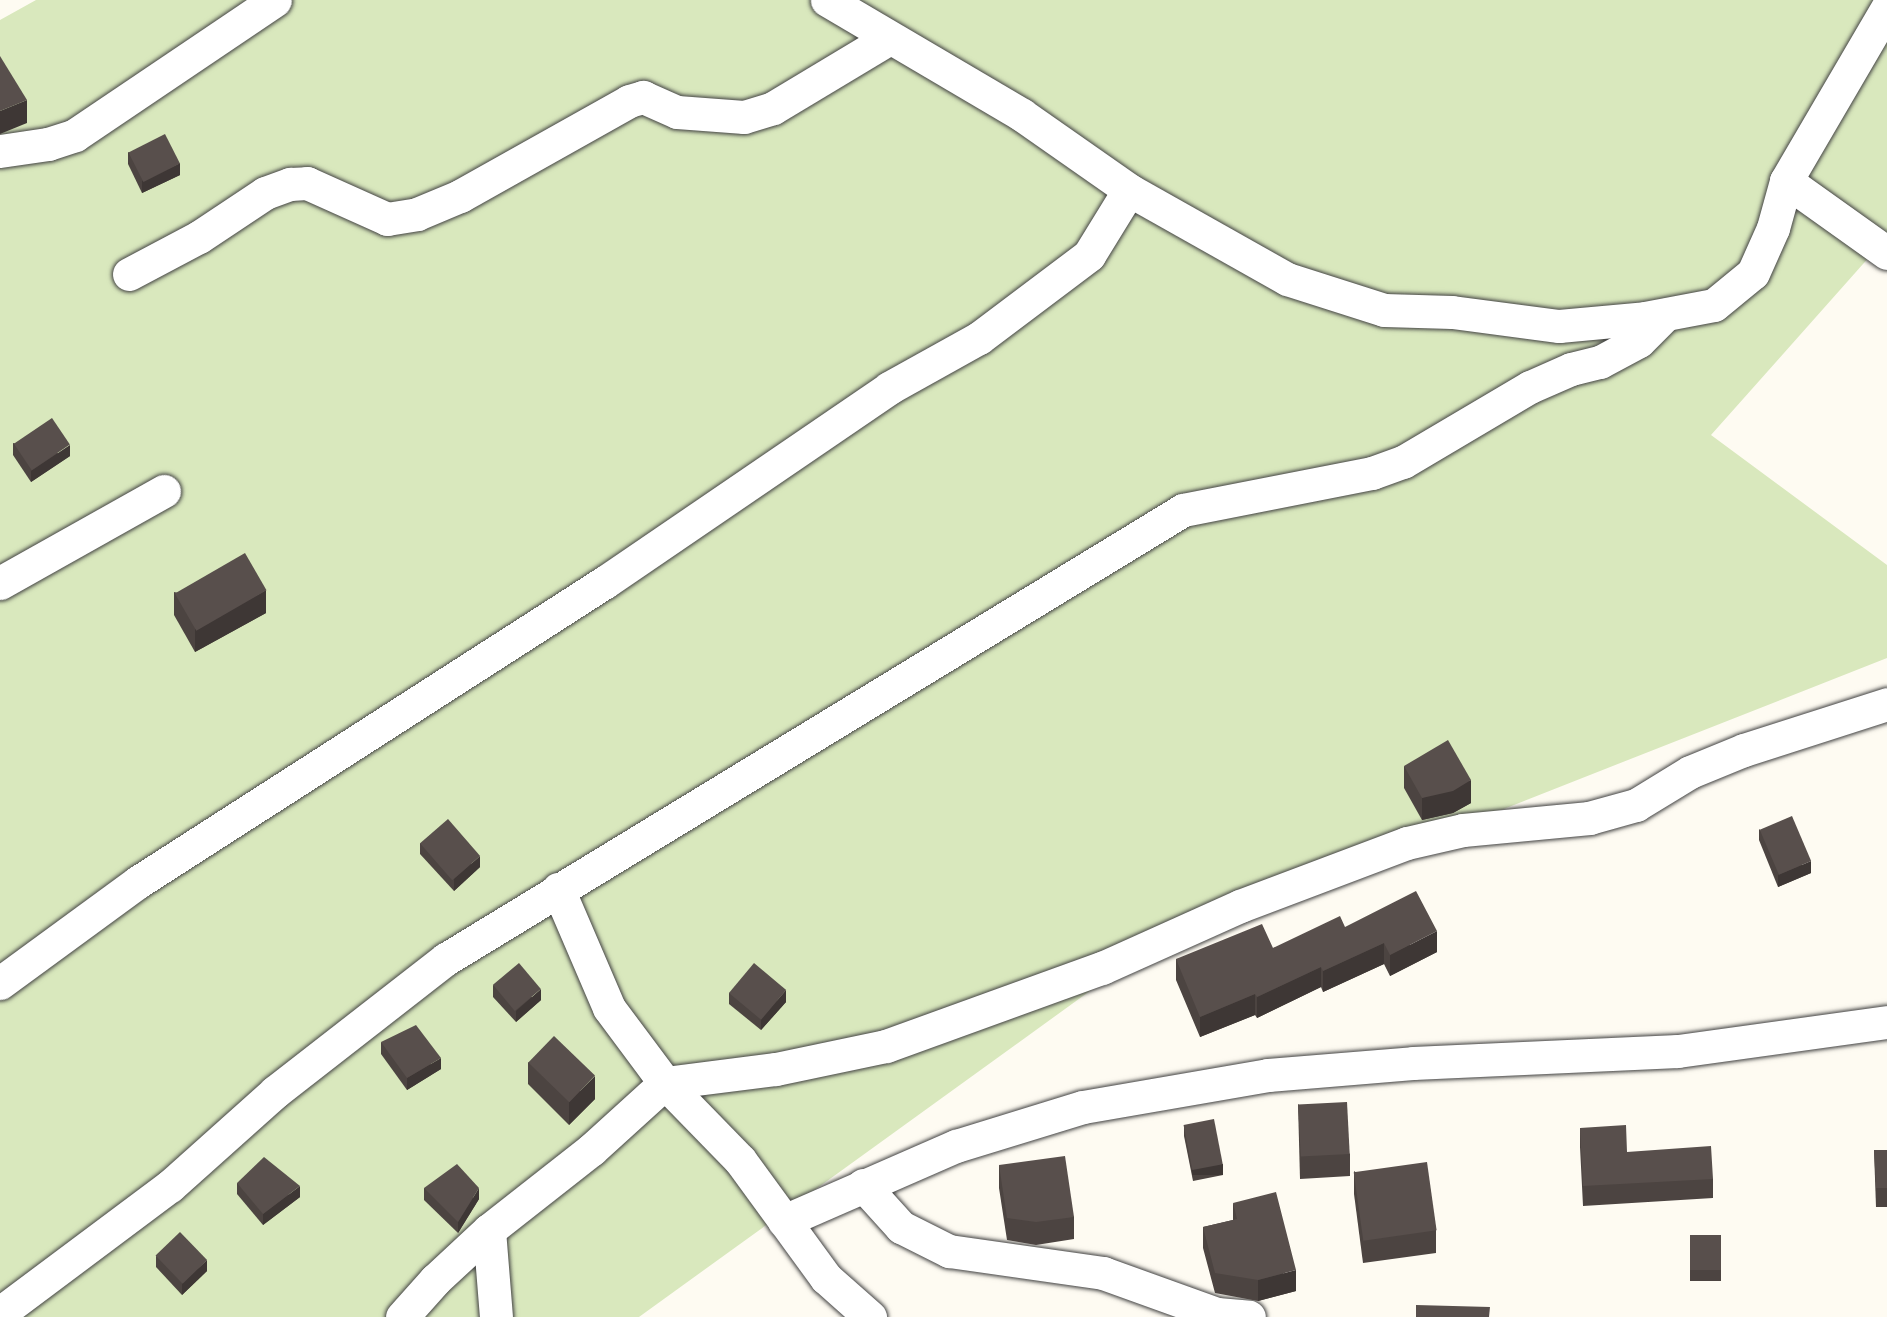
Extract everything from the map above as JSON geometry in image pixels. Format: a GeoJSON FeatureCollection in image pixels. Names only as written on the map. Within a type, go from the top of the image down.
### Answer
{"type":"FeatureCollection","features":[{"type":"Feature","properties":{"kind":"street"},"geometry":{"type":"LineString","coordinates":[[0,151],[48,144],[75,135],[275,0]]}},
{"type":"Feature","properties":{"kind":"street"},"geometry":{"type":"LineString","coordinates":[[827,0],[888,39],[1022,115],[1129,190],[1287,279],[1384,310],[1452,312],[1559,326],[1665,315],[1714,305],[1753,273],[1773,228],[1786,181],[1887,8]]}},
{"type":"Feature","properties":{"kind":"street"},"geometry":{"type":"LineString","coordinates":[[129,274],[199,237],[265,193],[290,184],[307,183],[387,219],[405,217],[460,196],[629,101],[643,97],[676,112],[744,117],[772,108],[888,39]]}},
{"type":"Feature","properties":{"kind":"street"},"geometry":{"type":"LineString","coordinates":[[1786,181],[1887,253]]}},
{"type":"Feature","properties":{"kind":"street"},"geometry":{"type":"LineString","coordinates":[[0,983],[138,882],[605,582],[889,388],[979,338],[1089,255],[1129,190]]}},
{"type":"Feature","properties":{"kind":"street"},"geometry":{"type":"LineString","coordinates":[[0,1313],[170,1186],[275,1092],[446,959],[1183,510],[1372,473],[1403,462],[1530,387],[1571,369],[1600,362],[1639,340],[1665,315]]}},
{"type":"Feature","properties":{"kind":"street"},"geometry":{"type":"LineString","coordinates":[[0,583],[164,491]]}},
{"type":"Feature","properties":{"kind":"street"},"geometry":{"type":"LineString","coordinates":[[402,1317],[435,1280],[489,1230],[591,1150],[664,1083],[776,1069],[886,1046],[1102,968],[1240,906],[1407,843],[1463,830],[1589,818],[1636,805],[1689,772],[1744,750],[1887,704]]}},
{"type":"Feature","properties":{"kind":"street"},"geometry":{"type":"LineString","coordinates":[[558,889],[609,1008],[664,1083],[740,1160],[826,1278],[870,1317]]}},
{"type":"Feature","properties":{"kind":"street"},"geometry":{"type":"LineString","coordinates":[[784,1221],[956,1146],[1083,1107],[1268,1075],[1413,1063],[1678,1051],[1887,1022]]}},
{"type":"Feature","properties":{"kind":"street"},"geometry":{"type":"LineString","coordinates":[[863,1185],[901,1227],[949,1251],[1103,1273],[1217,1314],[1249,1317]]}},
{"type":"Feature","properties":{"kind":"street"},"geometry":{"type":"LineString","coordinates":[[489,1230],[496,1317]]}},
{"type":"Feature","properties":{"kind":"green space"},"geometry":{"type":"Polygon","coordinates":[[[36,0],[1887,0],[1887,237],[1711,435],[1887,565],[1887,658],[1148,949],[639,1317],[0,1317],[0,20],[36,0]]]}},
{"type":"Feature","properties":{"kind":"building"},"geometry":{"type":"Polygon","coordinates":[[[0,56],[27,100],[0,111],[0,56]]]}},
{"type":"Feature","properties":{"kind":"building"},"geometry":{"type":"Polygon","coordinates":[[[165,134],[180,163],[143,182],[128,153],[165,134]]]}},
{"type":"Feature","properties":{"kind":"building"},"geometry":{"type":"Polygon","coordinates":[[[52,418],[70,445],[32,470],[14,444],[52,418]]]}},
{"type":"Feature","properties":{"kind":"building"},"geometry":{"type":"Polygon","coordinates":[[[245,553],[266,590],[196,631],[175,594],[245,553]]]}},
{"type":"Feature","properties":{"kind":"building"},"geometry":{"type":"Polygon","coordinates":[[[1448,740],[1471,780],[1453,791],[1422,798],[1404,766],[1448,740]]]}},
{"type":"Feature","properties":{"kind":"building"},"geometry":{"type":"Polygon","coordinates":[[[1792,816],[1811,861],[1779,875],[1760,830],[1792,816]]]}},
{"type":"Feature","properties":{"kind":"building"},"geometry":{"type":"Polygon","coordinates":[[[448,819],[480,856],[452,880],[420,843],[448,819]]]}},
{"type":"Feature","properties":{"kind":"building"},"geometry":{"type":"Polygon","coordinates":[[[1416,891],[1437,931],[1390,955],[1384,943],[1323,971],[1321,967],[1257,997],[1255,994],[1200,1017],[1176,959],[1262,924],[1273,948],[1340,916],[1345,927],[1416,891]]]}},
{"type":"Feature","properties":{"kind":"building"},"geometry":{"type":"Polygon","coordinates":[[[519,963],[541,989],[515,1011],[493,985],[519,963]]]}},
{"type":"Feature","properties":{"kind":"building"},"geometry":{"type":"Polygon","coordinates":[[[754,963],[786,990],[761,1020],[729,993],[754,963]]]}},
{"type":"Feature","properties":{"kind":"building"},"geometry":{"type":"Polygon","coordinates":[[[416,1025],[441,1058],[407,1078],[381,1042],[416,1025]]]}},
{"type":"Feature","properties":{"kind":"building"},"geometry":{"type":"Polygon","coordinates":[[[554,1036],[595,1076],[569,1102],[528,1063],[554,1036]]]}},
{"type":"Feature","properties":{"kind":"building"},"geometry":{"type":"Polygon","coordinates":[[[1347,1102],[1350,1154],[1301,1156],[1298,1105],[1347,1102]]]}},
{"type":"Feature","properties":{"kind":"building"},"geometry":{"type":"Polygon","coordinates":[[[1214,1119],[1223,1164],[1192,1170],[1184,1125],[1214,1119]]]}},
{"type":"Feature","properties":{"kind":"building"},"geometry":{"type":"Polygon","coordinates":[[[1626,1125],[1627,1152],[1711,1146],[1713,1179],[1583,1186],[1580,1128],[1626,1125]]]}},
{"type":"Feature","properties":{"kind":"building"},"geometry":{"type":"Polygon","coordinates":[[[1874,1150],[1887,1150],[1887,1188],[1876,1188],[1874,1150]]]}},
{"type":"Feature","properties":{"kind":"building"},"geometry":{"type":"Polygon","coordinates":[[[1065,1156],[1074,1217],[1036,1222],[1007,1218],[999,1165],[1065,1156]]]}},
{"type":"Feature","properties":{"kind":"building"},"geometry":{"type":"Polygon","coordinates":[[[264,1157],[300,1186],[263,1214],[237,1183],[264,1157]]]}},
{"type":"Feature","properties":{"kind":"building"},"geometry":{"type":"Polygon","coordinates":[[[1427,1162],[1437,1230],[1363,1241],[1354,1172],[1427,1162]]]}},
{"type":"Feature","properties":{"kind":"building"},"geometry":{"type":"Polygon","coordinates":[[[457,1164],[479,1188],[458,1222],[424,1188],[457,1164]]]}},
{"type":"Feature","properties":{"kind":"building"},"geometry":{"type":"Polygon","coordinates":[[[1276,1192],[1296,1270],[1258,1280],[1215,1273],[1203,1227],[1237,1219],[1233,1203],[1276,1192]]]}},
{"type":"Feature","properties":{"kind":"building"},"geometry":{"type":"Polygon","coordinates":[[[180,1232],[207,1260],[183,1284],[156,1256],[180,1232]]]}},
{"type":"Feature","properties":{"kind":"building"},"geometry":{"type":"Polygon","coordinates":[[[1690,1235],[1721,1235],[1721,1270],[1690,1270],[1690,1235]]]}},
{"type":"Feature","properties":{"kind":"building"},"geometry":{"type":"Polygon","coordinates":[[[1416,1305],[1490,1307],[1489,1317],[1416,1317],[1416,1305]]]}}]}
